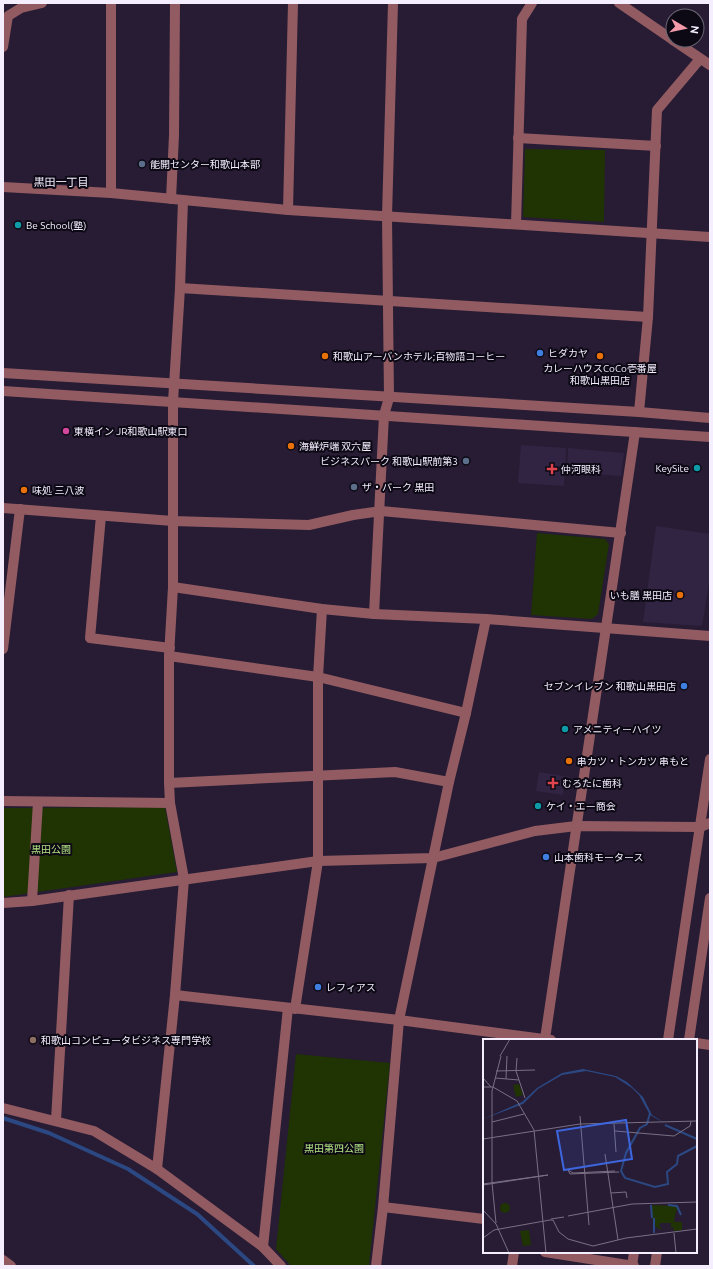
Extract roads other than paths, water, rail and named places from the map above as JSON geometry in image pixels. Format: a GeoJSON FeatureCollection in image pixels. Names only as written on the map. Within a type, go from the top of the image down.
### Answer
{"type":"FeatureCollection","features":[{"type":"Feature","properties":{"kind":"street"},"geometry":{"type":"LineString","coordinates":[[3,47],[8,16],[21,8],[42,3]]}},
{"type":"Feature","properties":{"kind":"street"},"geometry":{"type":"LineString","coordinates":[[111,3],[111,193]]}},
{"type":"Feature","properties":{"kind":"street"},"geometry":{"type":"LineString","coordinates":[[171,199],[174,135],[174,3]]}},
{"type":"Feature","properties":{"kind":"street"},"geometry":{"type":"LineString","coordinates":[[288,210],[294,3]]}},
{"type":"Feature","properties":{"kind":"street"},"geometry":{"type":"LineString","coordinates":[[374,614],[381,510],[384,415],[389,398],[390,302],[387,216],[393,3]]}},
{"type":"Feature","properties":{"kind":"street"},"geometry":{"type":"LineString","coordinates":[[516,224],[522,19],[532,3]]}},
{"type":"Feature","properties":{"kind":"street"},"geometry":{"type":"LineString","coordinates":[[619,3],[665,35]]}},
{"type":"Feature","properties":{"kind":"street"},"geometry":{"type":"LineString","coordinates":[[685,48],[710,65]]}},
{"type":"Feature","properties":{"kind":"street"},"geometry":{"type":"LineString","coordinates":[[639,412],[648,317],[650,233],[657,110],[700,58]]}},
{"type":"Feature","properties":{"kind":"street"},"geometry":{"type":"LineString","coordinates":[[518,138],[656,146]]}},
{"type":"Feature","properties":{"kind":"street"},"geometry":{"type":"LineString","coordinates":[[3,187],[111,193],[288,210],[710,237]]}},
{"type":"Feature","properties":{"kind":"street"},"geometry":{"type":"LineString","coordinates":[[157,1169],[175,995],[184,879],[170,803],[169,783],[170,652],[173,587],[173,402],[180,288],[182,200]]}},
{"type":"Feature","properties":{"kind":"street"},"geometry":{"type":"LineString","coordinates":[[180,288],[648,317]]}},
{"type":"Feature","properties":{"kind":"street"},"geometry":{"type":"LineString","coordinates":[[3,373],[389,398],[639,412],[710,418]]}},
{"type":"Feature","properties":{"kind":"street"},"geometry":{"type":"LineString","coordinates":[[3,391],[710,437]]}},
{"type":"Feature","properties":{"kind":"street"},"geometry":{"type":"LineString","coordinates":[[547,1039],[576,826],[635,432]]}},
{"type":"Feature","properties":{"kind":"street"},"geometry":{"type":"LineString","coordinates":[[3,508],[173,521],[309,525],[353,514],[381,510],[621,533]]}},
{"type":"Feature","properties":{"kind":"street"},"geometry":{"type":"LineString","coordinates":[[3,649],[20,509]]}},
{"type":"Feature","properties":{"kind":"street"},"geometry":{"type":"LineString","coordinates":[[101,516],[90,638],[318,677],[466,713]]}},
{"type":"Feature","properties":{"kind":"street"},"geometry":{"type":"LineString","coordinates":[[173,587],[322,609],[374,614],[486,619],[710,636]]}},
{"type":"Feature","properties":{"kind":"street"},"geometry":{"type":"LineString","coordinates":[[263,1247],[291,1009],[318,861],[318,677],[322,609]]}},
{"type":"Feature","properties":{"kind":"street"},"geometry":{"type":"LineString","coordinates":[[376,1266],[383,1207],[399,1020],[449,782],[466,713],[486,619]]}},
{"type":"Feature","properties":{"kind":"street"},"geometry":{"type":"LineString","coordinates":[[668,1039],[710,759]]}},
{"type":"Feature","properties":{"kind":"street"},"geometry":{"type":"LineString","coordinates":[[169,783],[317,777],[395,772],[449,782]]}},
{"type":"Feature","properties":{"kind":"street"},"geometry":{"type":"LineString","coordinates":[[3,801],[170,803]]}},
{"type":"Feature","properties":{"kind":"street"},"geometry":{"type":"LineString","coordinates":[[32,900],[38,802]]}},
{"type":"Feature","properties":{"kind":"street"},"geometry":{"type":"LineString","coordinates":[[3,903],[318,861],[433,858],[536,831],[576,826],[700,827],[710,823]]}},
{"type":"Feature","properties":{"kind":"street"},"geometry":{"type":"LineString","coordinates":[[56,1120],[69,895]]}},
{"type":"Feature","properties":{"kind":"street"},"geometry":{"type":"LineString","coordinates":[[689,1039],[710,898]]}},
{"type":"Feature","properties":{"kind":"street"},"geometry":{"type":"LineString","coordinates":[[175,995],[399,1020],[540,1039]]}},
{"type":"Feature","properties":{"kind":"street"},"geometry":{"type":"LineString","coordinates":[[697,1043],[710,1045]]}},
{"type":"Feature","properties":{"kind":"street"},"geometry":{"type":"LineString","coordinates":[[3,1108],[56,1120],[94,1131],[157,1169],[263,1247],[281,1266]]}},
{"type":"Feature","properties":{"kind":"street"},"geometry":{"type":"LineString","coordinates":[[383,1207],[483,1220]]}},
{"type":"Feature","properties":{"kind":"street"},"geometry":{"type":"LineString","coordinates":[[512,1266],[514,1253]]}},
{"type":"Feature","properties":{"kind":"street"},"geometry":{"type":"LineString","coordinates":[[551,1253],[633,1266],[634,1253]]}},
{"type":"Feature","properties":{"kind":"street"},"geometry":{"type":"LineString","coordinates":[[655,1266],[657,1253]]}},
{"type":"Feature","properties":{"kind":"street"},"geometry":{"type":"LineString","coordinates":[[3,1260],[11,1266]]}},
{"type":"Feature","properties":{"kind":"waterway"},"geometry":{"type":"LineString","coordinates":[[3,1118],[49,1133],[128,1169],[197,1214],[254,1266]]}},
{"type":"Feature","properties":{"kind":"place","name":"能開センター和歌山本部"},"geometry":{"type":"Point","coordinates":[142,164]}},
{"type":"Feature","properties":{"kind":"place","name":"Be School(塾)"},"geometry":{"type":"Point","coordinates":[18,225]}},
{"type":"Feature","properties":{"kind":"place","name":"ヒダカヤ"},"geometry":{"type":"Point","coordinates":[540,353]}},
{"type":"Feature","properties":{"kind":"place","name":"和歌山アーバンホテル;百物語コーヒー"},"geometry":{"type":"Point","coordinates":[325,356]}},
{"type":"Feature","properties":{"kind":"place","name":"カレーハウスCoCo壱番屋 和歌山黒田店"},"geometry":{"type":"Point","coordinates":[600,356]}},
{"type":"Feature","properties":{"kind":"place","name":"東横イン JR和歌山駅東口"},"geometry":{"type":"Point","coordinates":[66,431]}},
{"type":"Feature","properties":{"kind":"place","name":"海鮮炉端 双六屋"},"geometry":{"type":"Point","coordinates":[291,446]}},
{"type":"Feature","properties":{"kind":"place","name":"ビジネスパーク 和歌山駅前第3"},"geometry":{"type":"Point","coordinates":[466,461]}},
{"type":"Feature","properties":{"kind":"place","name":"KeySite"},"geometry":{"type":"Point","coordinates":[697,468]}},
{"type":"Feature","properties":{"kind":"place","name":"仲河眼科"},"geometry":{"type":"Point","coordinates":[552,469]}},
{"type":"Feature","properties":{"kind":"place","name":"ザ・パーク 黒田"},"geometry":{"type":"Point","coordinates":[354,487]}},
{"type":"Feature","properties":{"kind":"place","name":"味処 三八波"},"geometry":{"type":"Point","coordinates":[24,490]}},
{"type":"Feature","properties":{"kind":"place","name":"いも膳 黒田店"},"geometry":{"type":"Point","coordinates":[680,595]}},
{"type":"Feature","properties":{"kind":"place","name":"セブンイレブン 和歌山黒田店"},"geometry":{"type":"Point","coordinates":[684,686]}},
{"type":"Feature","properties":{"kind":"place","name":"アメニティーハイツ"},"geometry":{"type":"Point","coordinates":[565,729]}},
{"type":"Feature","properties":{"kind":"place","name":"串カツ・トンカツ 串もと"},"geometry":{"type":"Point","coordinates":[569,761]}},
{"type":"Feature","properties":{"kind":"place","name":"むろたに歯科"},"geometry":{"type":"Point","coordinates":[553,783]}},
{"type":"Feature","properties":{"kind":"place","name":"ケイ・エー商会"},"geometry":{"type":"Point","coordinates":[538,806]}},
{"type":"Feature","properties":{"kind":"place","name":"山本歯科モータース"},"geometry":{"type":"Point","coordinates":[546,857]}},
{"type":"Feature","properties":{"kind":"place","name":"レフィアス"},"geometry":{"type":"Point","coordinates":[318,987]}},
{"type":"Feature","properties":{"kind":"place","name":"和歌山コンピュータビジネス専門学校"},"geometry":{"type":"Point","coordinates":[33,1040]}},
{"type":"Feature","properties":{"kind":"district","name":"黒田一丁目"},"geometry":{"type":"Point","coordinates":[61,182]}},
{"type":"Feature","properties":{"kind":"park label","name":"黒田公園"},"geometry":{"type":"Point","coordinates":[51,849]}},
{"type":"Feature","properties":{"kind":"park label","name":"黒田第四公園"},"geometry":{"type":"Point","coordinates":[334,1148]}}]}
